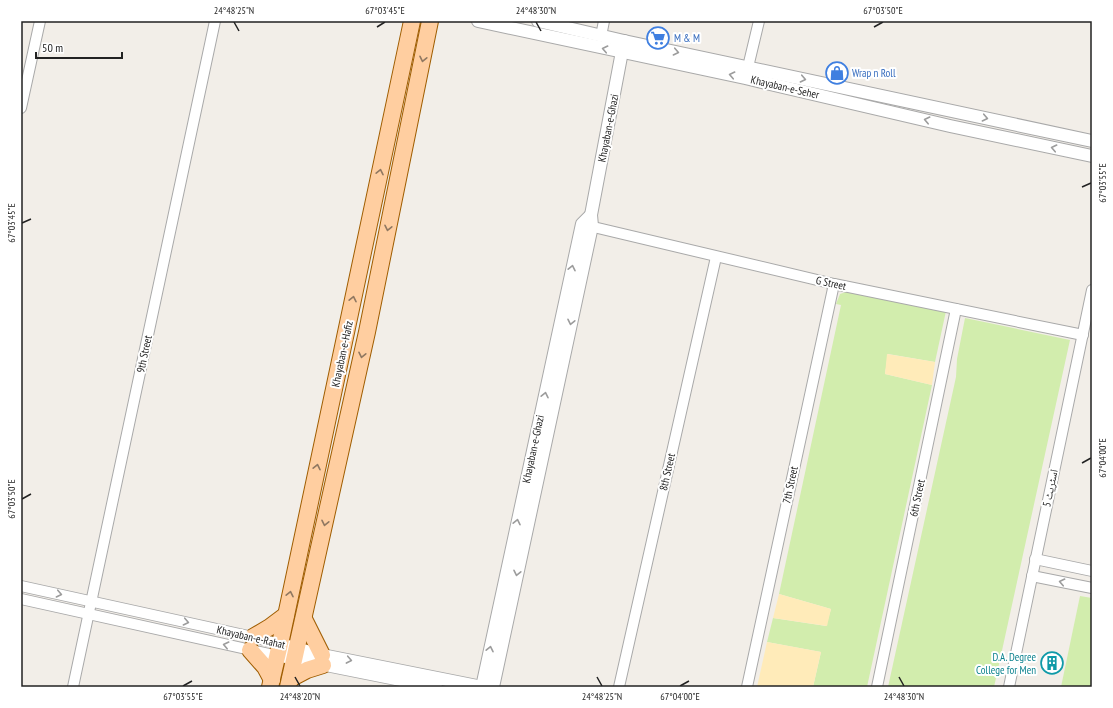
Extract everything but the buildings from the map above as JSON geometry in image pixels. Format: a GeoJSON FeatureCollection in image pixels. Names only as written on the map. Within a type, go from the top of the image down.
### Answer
{"type":"FeatureCollection","features":[{"type":"Feature","properties":{"kind":"main road","name":"Khayaban-e-Hafiz"},"geometry":{"type":"LineString","coordinates":[[271,684],[412,21]]}},
{"type":"Feature","properties":{"kind":"main road","name":"Khayaban-e-Hafiz"},"geometry":{"type":"LineString","coordinates":[[289,683],[366,332],[430,21]]}},
{"type":"Feature","properties":{"kind":"main road"},"geometry":{"type":"LineString","coordinates":[[347,328],[366,332]]}},
{"type":"Feature","properties":{"kind":"main road"},"geometry":{"type":"LineString","coordinates":[[271,684],[265,667],[252,644],[270,627],[286,615]]}},
{"type":"Feature","properties":{"kind":"main road"},"geometry":{"type":"LineString","coordinates":[[289,683],[323,660],[304,619]]}},
{"type":"Feature","properties":{"kind":"street"},"geometry":{"type":"LineString","coordinates":[[21,108],[40,21]]}},
{"type":"Feature","properties":{"kind":"street","name":"9th Street"},"geometry":{"type":"LineString","coordinates":[[73,687],[215,21]]}},
{"type":"Feature","properties":{"kind":"street","name":"Khayaban-e-Seher"},"geometry":{"type":"LineString","coordinates":[[478,21],[623,47],[748,67],[1092,141]]}},
{"type":"Feature","properties":{"kind":"street"},"geometry":{"type":"LineString","coordinates":[[538,21],[601,36],[623,47]]}},
{"type":"Feature","properties":{"kind":"street"},"geometry":{"type":"LineString","coordinates":[[601,36],[604,21]]}},
{"type":"Feature","properties":{"kind":"street"},"geometry":{"type":"LineString","coordinates":[[748,67],[756,22]]}},
{"type":"Feature","properties":{"kind":"street","name":"Khayaban-e-Seher"},"geometry":{"type":"LineString","coordinates":[[623,47],[745,78],[950,126],[1092,156]]}},
{"type":"Feature","properties":{"kind":"street","name":"Khayaban-e-Ghazi"},"geometry":{"type":"LineString","coordinates":[[493,687],[623,47]]}},
{"type":"Feature","properties":{"kind":"street","name":"Khayaban-e-Ghazi"},"geometry":{"type":"LineString","coordinates":[[482,687],[588,222]]}},
{"type":"Feature","properties":{"kind":"street","name":"G Street"},"geometry":{"type":"LineString","coordinates":[[588,222],[716,257],[834,284],[1083,335]]}},
{"type":"Feature","properties":{"kind":"street","name":"8th Street"},"geometry":{"type":"LineString","coordinates":[[619,687],[716,257]]}},
{"type":"Feature","properties":{"kind":"street","name":"7th Street"},"geometry":{"type":"LineString","coordinates":[[746,687],[834,284]]}},
{"type":"Feature","properties":{"kind":"street","name":"اسٹریٹ 5"},"geometry":{"type":"LineString","coordinates":[[1009,687],[1092,290]]}},
{"type":"Feature","properties":{"kind":"street","name":"6th Street"},"geometry":{"type":"LineString","coordinates":[[877,687],[956,309]]}},
{"type":"Feature","properties":{"kind":"street"},"geometry":{"type":"LineString","coordinates":[[1035,559],[1092,572]]}},
{"type":"Feature","properties":{"kind":"street"},"geometry":{"type":"LineString","coordinates":[[1032,576],[1092,588]]}},
{"type":"Feature","properties":{"kind":"street","name":"Khayaban-e-Rahat"},"geometry":{"type":"LineString","coordinates":[[21,586],[91,601],[252,644]]}},
{"type":"Feature","properties":{"kind":"street","name":"Khayaban-e-Rahat"},"geometry":{"type":"LineString","coordinates":[[21,598],[88,614],[252,644],[436,687]]}},
{"type":"Feature","properties":{"kind":"street","name":"Khayaban-e-Rahat"},"geometry":{"type":"LineString","coordinates":[[323,660],[482,687]]}},
{"type":"Feature","properties":{"kind":"green space"},"geometry":{"type":"Polygon","coordinates":[[[849,291],[946,311],[935,362],[888,354],[885,374],[932,385],[867,687],[813,687],[821,652],[767,642],[773,618],[826,626],[831,609],[779,594],[841,305],[836,304],[840,294],[849,291]]]}},
{"type":"Feature","properties":{"kind":"green space"},"geometry":{"type":"Polygon","coordinates":[[[965,318],[1070,340],[994,687],[888,687],[956,377],[957,359],[965,318]]]}},
{"type":"Feature","properties":{"kind":"green space"},"geometry":{"type":"Polygon","coordinates":[[[1080,596],[1092,598],[1092,687],[1061,687],[1080,596]]]}},
{"type":"Feature","properties":{"kind":"sand"},"geometry":{"type":"Polygon","coordinates":[[[887,354],[935,362],[932,385],[885,374],[887,354]]]}},
{"type":"Feature","properties":{"kind":"sand"},"geometry":{"type":"Polygon","coordinates":[[[779,594],[831,609],[827,626],[773,618],[779,594]]]}},
{"type":"Feature","properties":{"kind":"sand"},"geometry":{"type":"Polygon","coordinates":[[[767,642],[821,652],[813,687],[757,687],[767,642]]]}},
{"type":"Feature","properties":{"kind":"place","name":"M & M"},"geometry":{"type":"Point","coordinates":[658,38]}},
{"type":"Feature","properties":{"kind":"place","name":"Wrap n Roll"},"geometry":{"type":"Point","coordinates":[837,73]}},
{"type":"Feature","properties":{"kind":"place","name":"D.A. Degree College for Men"},"geometry":{"type":"Point","coordinates":[1052,663]}}]}
